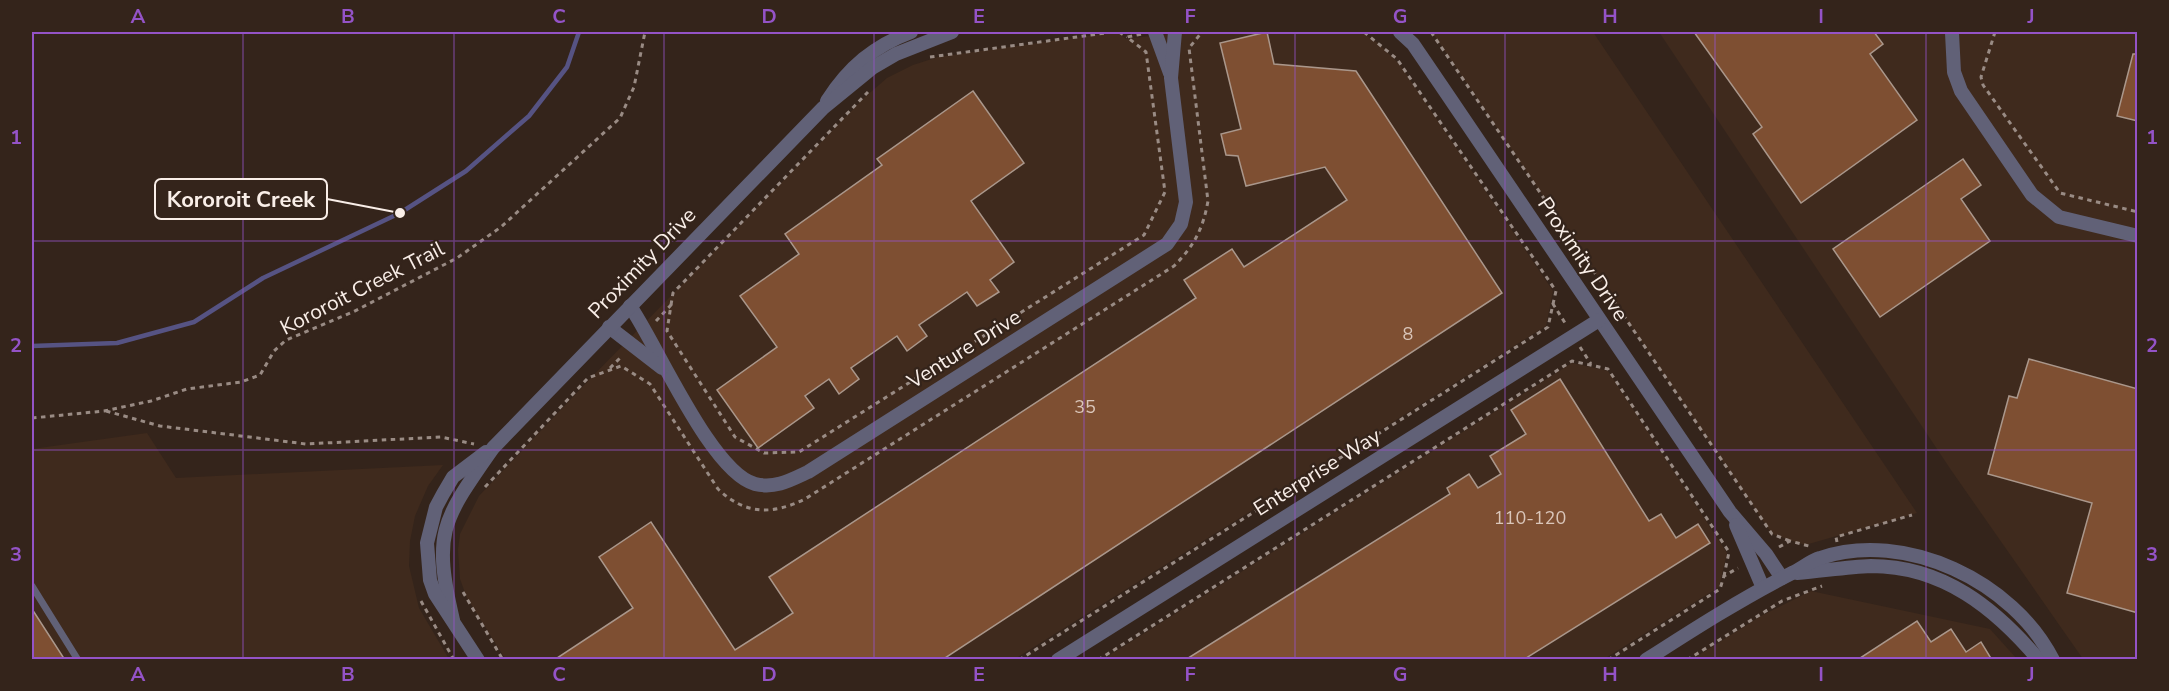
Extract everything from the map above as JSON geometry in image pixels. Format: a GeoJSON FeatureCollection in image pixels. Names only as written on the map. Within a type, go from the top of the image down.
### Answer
{"type":"FeatureCollection","features":[{"type":"Feature","properties":{"kind":"street","name":"Proximity Drive"},"geometry":{"type":"LineString","coordinates":[[823,108],[842,78],[857,63],[886,41],[911,32]]}},
{"type":"Feature","properties":{"kind":"street","name":"Proximity Drive"},"geometry":{"type":"LineString","coordinates":[[478,660],[453,620],[442,562],[444,531],[455,504],[493,448],[823,108],[872,68],[896,54],[952,32]]}},
{"type":"Feature","properties":{"kind":"street","name":"Venture Drive"},"geometry":{"type":"LineString","coordinates":[[1155,32],[1171,78]]}},
{"type":"Feature","properties":{"kind":"street","name":"Venture Drive"},"geometry":{"type":"LineString","coordinates":[[630,306],[647,330],[666,371],[724,462],[738,475],[754,484],[768,486],[786,483],[808,472],[1167,244],[1181,224],[1186,202],[1171,78],[1174,32]]}},
{"type":"Feature","properties":{"kind":"street","name":"Proximity Drive"},"geometry":{"type":"LineString","coordinates":[[1400,32],[1413,44],[1447,93],[1730,512],[1786,576]]}},
{"type":"Feature","properties":{"kind":"street"},"geometry":{"type":"LineString","coordinates":[[1952,33],[1954,72],[1961,91],[2032,195],[2059,217],[2138,236]]}},
{"type":"Feature","properties":{"kind":"street","name":"Enterprise Way"},"geometry":{"type":"LineString","coordinates":[[1058,660],[1599,320]]}},
{"type":"Feature","properties":{"kind":"street","name":"Venture Drive"},"geometry":{"type":"LineString","coordinates":[[609,327],[666,371]]}},
{"type":"Feature","properties":{"kind":"street","name":"Proximity Drive"},"geometry":{"type":"LineString","coordinates":[[1730,512],[1763,588]]}},
{"type":"Feature","properties":{"kind":"street"},"geometry":{"type":"LineString","coordinates":[[1646,660],[1763,588],[1818,558],[1864,551],[1902,554],[1933,562],[1967,575],[1997,594],[2033,628],[2053,660]]}},
{"type":"Feature","properties":{"kind":"street"},"geometry":{"type":"LineString","coordinates":[[1786,576],[1873,566],[1903,569],[1930,576],[1971,595],[1990,608],[2039,660]]}},
{"type":"Feature","properties":{"kind":"lane"},"geometry":{"type":"LineString","coordinates":[[32,586],[78,660]]}},
{"type":"Feature","properties":{"kind":"path","name":"Kororoit Creek Trail"},"geometry":{"type":"LineString","coordinates":[[32,418],[104,411],[151,401],[187,389],[241,382],[260,375],[274,351],[286,340],[353,312],[457,258],[501,227],[620,118],[634,87],[645,32]]}},
{"type":"Feature","properties":{"kind":"path"},"geometry":{"type":"LineString","coordinates":[[921,59],[1113,32]]}},
{"type":"Feature","properties":{"kind":"path"},"geometry":{"type":"LineString","coordinates":[[869,91],[673,293],[667,331],[735,437],[764,453],[799,452],[1144,235],[1165,192],[1146,52],[1119,32]]}},
{"type":"Feature","properties":{"kind":"path"},"geometry":{"type":"LineString","coordinates":[[1126,37],[1155,32]]}},
{"type":"Feature","properties":{"kind":"path"},"geometry":{"type":"LineString","coordinates":[[484,488],[588,378],[621,366],[650,384],[718,489],[729,500],[745,508],[765,512],[785,508],[805,499],[1174,266],[1191,250],[1204,225],[1208,201],[1189,48],[1202,32]]}},
{"type":"Feature","properties":{"kind":"path"},"geometry":{"type":"LineString","coordinates":[[1019,660],[1548,327],[1556,291],[1403,67],[1380,42],[1364,32]]}},
{"type":"Feature","properties":{"kind":"path"},"geometry":{"type":"LineString","coordinates":[[1431,32],[1772,534],[1807,546],[1817,543]]}},
{"type":"Feature","properties":{"kind":"path"},"geometry":{"type":"LineString","coordinates":[[1995,32],[1982,77],[1983,85],[2060,193],[2138,212]]}},
{"type":"Feature","properties":{"kind":"path"},"geometry":{"type":"LineString","coordinates":[[1552,304],[1592,365]]}},
{"type":"Feature","properties":{"kind":"path"},"geometry":{"type":"LineString","coordinates":[[647,330],[671,305]]}},
{"type":"Feature","properties":{"kind":"path"},"geometry":{"type":"LineString","coordinates":[[608,371],[633,344]]}},
{"type":"Feature","properties":{"kind":"path"},"geometry":{"type":"LineString","coordinates":[[1098,660],[1572,361],[1608,369],[1729,552],[1720,589],[1608,660]]}},
{"type":"Feature","properties":{"kind":"path"},"geometry":{"type":"LineString","coordinates":[[104,411],[160,426],[306,444],[441,437],[493,448]]}},
{"type":"Feature","properties":{"kind":"path"},"geometry":{"type":"LineString","coordinates":[[1827,540],[1836,537]]}},
{"type":"Feature","properties":{"kind":"path"},"geometry":{"type":"LineString","coordinates":[[1766,554],[1790,541]]}},
{"type":"Feature","properties":{"kind":"path"},"geometry":{"type":"LineString","coordinates":[[1724,576],[1751,561]]}},
{"type":"Feature","properties":{"kind":"path"},"geometry":{"type":"LineString","coordinates":[[1687,660],[1782,601],[1824,585]]}},
{"type":"Feature","properties":{"kind":"shaded area"},"geometry":{"type":"Polygon","coordinates":[[[1117,32],[1126,39],[1183,32],[1361,32],[1378,43],[1400,65],[1553,291],[1546,326],[1015,659],[506,660],[467,598],[460,579],[458,550],[460,534],[479,496],[589,380],[865,97],[887,78],[913,65],[938,57],[1117,32]]]}},
{"type":"Feature","properties":{"kind":"shaded area"},"geometry":{"type":"Polygon","coordinates":[[[1432,32],[1593,32],[1917,513],[1805,545],[1772,534],[1432,32]]]}},
{"type":"Feature","properties":{"kind":"shaded area"},"geometry":{"type":"Polygon","coordinates":[[[1659,32],[2137,32],[2137,659],[2083,659],[1951,470],[1659,32]]]}},
{"type":"Feature","properties":{"kind":"shaded area"},"geometry":{"type":"Polygon","coordinates":[[[1572,363],[1608,371],[1727,553],[1719,587],[1604,659],[1102,660],[1572,363]]]}},
{"type":"Feature","properties":{"kind":"shaded area"},"geometry":{"type":"Polygon","coordinates":[[[147,433],[176,478],[443,465],[428,486],[415,516],[410,541],[409,566],[419,608],[449,659],[32,659],[32,449],[147,433]]]}},
{"type":"Feature","properties":{"kind":"shaded area"},"geometry":{"type":"Polygon","coordinates":[[[1811,591],[1990,629],[2017,659],[1691,660],[1761,616],[1811,591]]]}},
{"type":"Feature","properties":{"kind":"building"},"geometry":{"type":"Polygon","coordinates":[[[1267,32],[1274,64],[1356,71],[1502,293],[942,660],[554,660],[633,608],[599,557],[651,522],[735,650],[793,613],[769,577],[1196,298],[1184,280],[1232,249],[1244,267],[1347,200],[1325,167],[1246,186],[1238,156],[1226,155],[1221,134],[1241,129],[1220,43],[1267,32]]]}},
{"type":"Feature","properties":{"kind":"building"},"geometry":{"type":"Polygon","coordinates":[[[1694,32],[1874,32],[1883,44],[1870,54],[1917,120],[1801,203],[1753,134],[1762,127],[1694,32]]]}},
{"type":"Feature","properties":{"kind":"building"},"geometry":{"type":"Polygon","coordinates":[[[2133,54],[2138,54],[2138,121],[2117,116],[2133,54]]]}},
{"type":"Feature","properties":{"kind":"building"},"geometry":{"type":"Polygon","coordinates":[[[973,91],[1024,163],[971,201],[1014,262],[990,280],[999,292],[977,306],[967,292],[919,325],[927,336],[907,351],[897,336],[851,368],[859,379],[839,394],[829,379],[805,396],[814,408],[758,448],[717,390],[777,347],[740,296],[799,254],[785,234],[882,165],[877,159],[973,91]]]}},
{"type":"Feature","properties":{"kind":"building"},"geometry":{"type":"Polygon","coordinates":[[[1963,159],[1981,185],[1961,199],[1990,241],[1880,317],[1833,249],[1963,159]]]}},
{"type":"Feature","properties":{"kind":"building"},"geometry":{"type":"Polygon","coordinates":[[[2029,359],[2138,389],[2138,613],[2067,593],[2092,503],[1988,474],[2009,396],[2017,398],[2029,359]]]}},
{"type":"Feature","properties":{"kind":"building"},"geometry":{"type":"Polygon","coordinates":[[[1560,379],[1649,521],[1661,514],[1676,538],[1698,524],[1710,543],[1523,660],[1185,660],[1450,494],[1447,488],[1469,474],[1478,488],[1501,474],[1490,456],[1526,434],[1511,410],[1560,379]]]}},
{"type":"Feature","properties":{"kind":"building"},"geometry":{"type":"Polygon","coordinates":[[[32,609],[65,660],[32,660],[32,609]]]}},
{"type":"Feature","properties":{"kind":"building"},"geometry":{"type":"Polygon","coordinates":[[[1917,621],[1931,642],[1951,629],[1966,652],[1981,642],[1992,660],[1857,660],[1917,621]]]}},
{"type":"Feature","properties":{"kind":"waterway"},"geometry":{"type":"LineString","coordinates":[[32,346],[117,343],[194,322],[263,278],[400,213],[466,171],[529,116],[567,67],[579,32]]}},
{"type":"Feature","properties":{"kind":"place","name":"Kororoit Creek"},"geometry":{"type":"Point","coordinates":[400,213]}}]}
